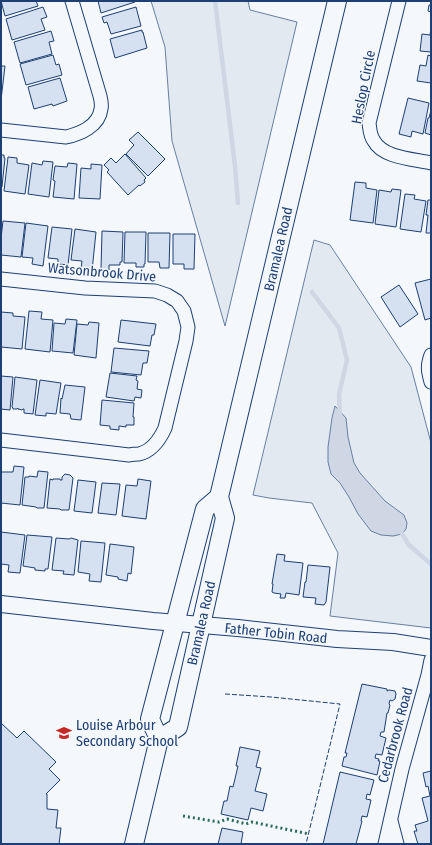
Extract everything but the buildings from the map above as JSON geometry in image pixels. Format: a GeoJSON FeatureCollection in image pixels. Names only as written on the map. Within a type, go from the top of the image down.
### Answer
{"type":"FeatureCollection","features":[{"type":"Feature","properties":{"kind":"main road","name":"Bramalea Road"},"geometry":{"type":"LineString","coordinates":[[219,497],[205,509],[150,719],[159,739],[178,726],[225,518],[219,497],[337,1]]}},
{"type":"Feature","properties":{"kind":"main road"},"geometry":{"type":"LineString","coordinates":[[134,844],[159,739]]}},
{"type":"Feature","properties":{"kind":"street"},"geometry":{"type":"LineString","coordinates":[[1,130],[66,137],[85,130],[98,118],[102,107],[100,96],[72,1]]}},
{"type":"Feature","properties":{"kind":"street","name":"Heslop Circle"},"geometry":{"type":"LineString","coordinates":[[399,1],[370,123],[370,133],[379,148],[386,152],[396,156],[431,163]]}},
{"type":"Feature","properties":{"kind":"street","name":"Watsonbrook Drive"},"geometry":{"type":"LineString","coordinates":[[1,279],[85,288],[155,291],[167,294],[177,301],[184,311],[188,327],[165,428],[160,438],[148,450],[141,454],[129,455],[1,440]]}},
{"type":"Feature","properties":{"kind":"street"},"geometry":{"type":"LineString","coordinates":[[431,355],[428,363],[431,382]]}},
{"type":"Feature","properties":{"kind":"street","name":"Father Tobin Road"},"geometry":{"type":"LineString","coordinates":[[1,604],[55,611],[337,639],[393,642],[431,648]]}},
{"type":"Feature","properties":{"kind":"street","name":"Cedarbrook Road"},"geometry":{"type":"LineString","coordinates":[[385,844],[402,769],[431,660]]}},
{"type":"Feature","properties":{"kind":"street"},"geometry":{"type":"LineString","coordinates":[[390,819],[398,844]]}},
{"type":"Feature","properties":{"kind":"shaded area"},"geometry":{"type":"Polygon","coordinates":[[[151,1],[248,1],[250,10],[297,22],[225,326],[172,141],[165,47],[151,1]]]}},
{"type":"Feature","properties":{"kind":"shaded area"},"geometry":{"type":"Polygon","coordinates":[[[314,240],[330,245],[411,367],[431,443],[431,628],[330,616],[338,553],[312,503],[253,495],[314,240]]]}},
{"type":"Feature","properties":{"kind":"shaded area"},"geometry":{"type":"Polygon","coordinates":[[[335,406],[346,418],[348,437],[354,463],[360,473],[385,501],[404,515],[407,523],[406,529],[402,534],[393,536],[381,535],[371,531],[358,514],[340,483],[331,474],[328,462],[328,447],[335,406]]]}},
{"type":"Feature","properties":{"kind":"waterway"},"geometry":{"type":"LineString","coordinates":[[215,1],[235,166],[238,203]]}},
{"type":"Feature","properties":{"kind":"waterway"},"geometry":{"type":"LineString","coordinates":[[312,292],[339,328],[347,360],[339,394],[340,418]]}},
{"type":"Feature","properties":{"kind":"waterway"},"geometry":{"type":"LineString","coordinates":[[399,529],[409,545],[431,564]]}},
{"type":"Feature","properties":{"kind":"hedge"},"geometry":{"type":"LineString","coordinates":[[183,816],[219,822],[227,819],[246,824],[252,822],[309,834]]}},
{"type":"Feature","properties":{"kind":"fence"},"geometry":{"type":"LineString","coordinates":[[225,694],[340,704],[306,844]]}},
{"type":"Feature","properties":{"kind":"place","name":"Louise Arbour Secondary School"},"geometry":{"type":"Point","coordinates":[64,733]}}]}
